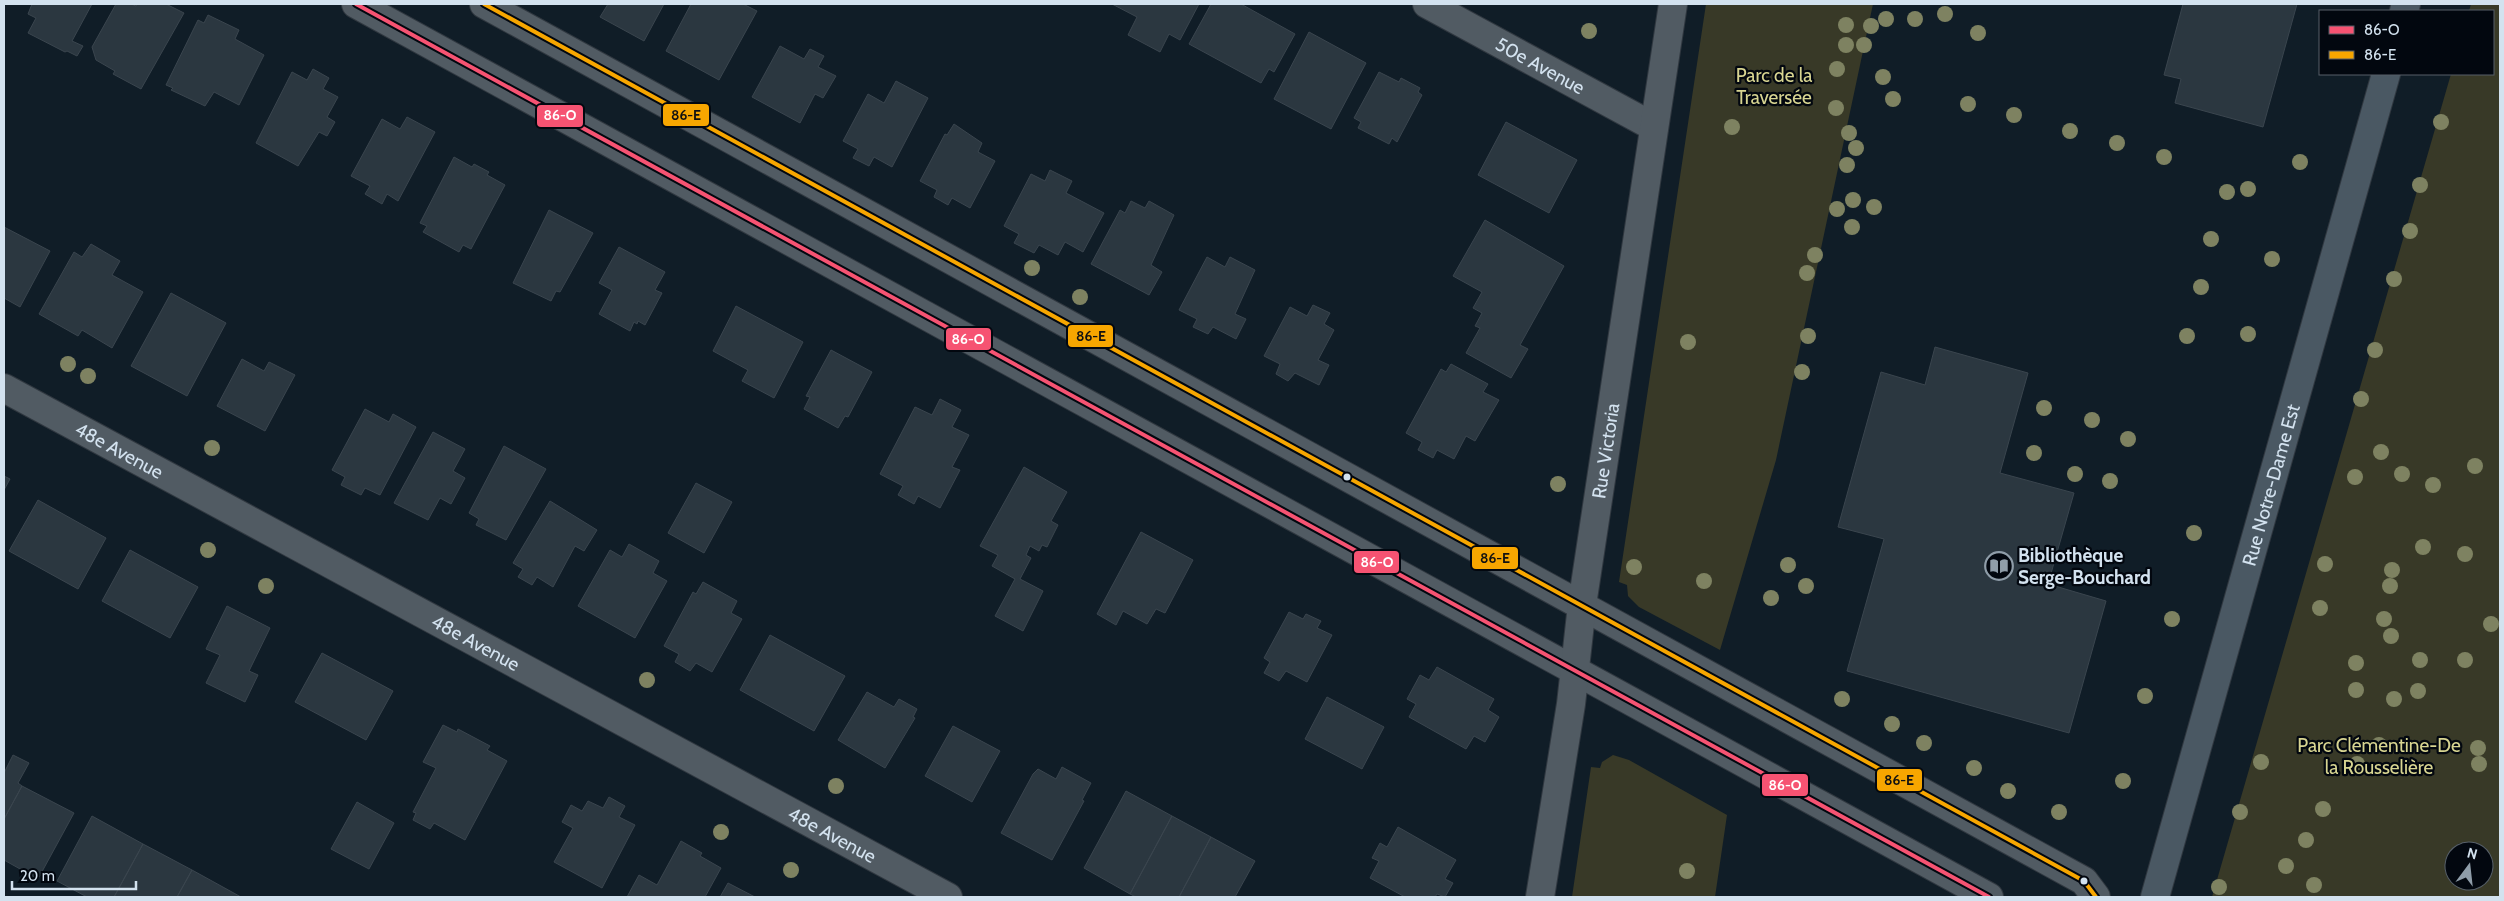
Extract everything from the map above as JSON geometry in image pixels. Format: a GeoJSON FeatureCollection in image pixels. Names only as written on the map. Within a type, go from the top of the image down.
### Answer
{"type":"FeatureCollection","features":[{"type":"Feature","properties":{"kind":"main road","name":"Rue Notre-Dame Est"},"geometry":{"type":"LineString","coordinates":[[2155,897],[2386,75]]}},
{"type":"Feature","properties":{"kind":"street"},"geometry":{"type":"LineString","coordinates":[[356,4],[1989,897]]}},
{"type":"Feature","properties":{"kind":"street"},"geometry":{"type":"LineString","coordinates":[[484,4],[2084,881],[2096,897]]}},
{"type":"Feature","properties":{"kind":"street","name":"50e Avenue"},"geometry":{"type":"LineString","coordinates":[[1427,4],[1654,127]]}},
{"type":"Feature","properties":{"kind":"street","name":"Rue Victoria"},"geometry":{"type":"LineString","coordinates":[[1540,897],[1673,4]]}},
{"type":"Feature","properties":{"kind":"street","name":"48e Avenue"},"geometry":{"type":"LineString","coordinates":[[4,388],[948,897]]}},
{"type":"Feature","properties":{"kind":"green space","name":"Parc de la Traversée"},"geometry":{"type":"Polygon","coordinates":[[[1706,4],[1873,4],[1776,460],[1720,650],[1639,607],[1628,596],[1627,585],[1619,582],[1706,4]]]}},
{"type":"Feature","properties":{"kind":"green space","name":"Parc Clémentine-De la Rousselière"},"geometry":{"type":"Polygon","coordinates":[[[2471,4],[2500,4],[2500,897],[2212,897],[2451,75],[2494,75],[2494,10],[2469,10],[2471,4]]]}},
{"type":"Feature","properties":{"kind":"green space"},"geometry":{"type":"Polygon","coordinates":[[[1613,755],[1629,760],[1727,815],[1715,897],[1572,897],[1591,767],[1600,768],[1602,762],[1613,755]]]}},
{"type":"Feature","properties":{"kind":"building"},"geometry":{"type":"Polygon","coordinates":[[[32,4],[92,4],[72,41],[83,46],[77,56],[28,33],[36,18],[28,14],[32,4]]]}},
{"type":"Feature","properties":{"kind":"building"},"geometry":{"type":"Polygon","coordinates":[[[116,4],[136,6],[137,4],[166,4],[184,13],[141,89],[113,74],[115,71],[96,60],[92,47],[116,4]]]}},
{"type":"Feature","properties":{"kind":"building"},"geometry":{"type":"Polygon","coordinates":[[[608,4],[664,4],[644,41],[600,17],[608,4]]]}},
{"type":"Feature","properties":{"kind":"building"},"geometry":{"type":"Polygon","coordinates":[[[691,4],[743,4],[757,11],[719,80],[666,51],[691,4]]]}},
{"type":"Feature","properties":{"kind":"building"},"geometry":{"type":"Polygon","coordinates":[[[1112,4],[1199,4],[1180,40],[1169,34],[1160,52],[1128,35],[1137,17],[1112,4]]]}},
{"type":"Feature","properties":{"kind":"building"},"geometry":{"type":"Polygon","coordinates":[[[1211,4],[1241,4],[1295,34],[1274,72],[1269,69],[1261,83],[1189,44],[1211,4]]]}},
{"type":"Feature","properties":{"kind":"building"},"geometry":{"type":"Polygon","coordinates":[[[2183,4],[2297,4],[2263,127],[2175,103],[2181,79],[2164,75],[2183,4]]]}},
{"type":"Feature","properties":{"kind":"building"},"geometry":{"type":"Polygon","coordinates":[[[208,15],[239,30],[235,39],[264,55],[239,105],[214,92],[205,106],[171,90],[173,88],[166,85],[198,20],[204,23],[208,15]]]}},
{"type":"Feature","properties":{"kind":"building"},"geometry":{"type":"Polygon","coordinates":[[[1309,32],[1366,63],[1331,129],[1274,99],[1309,32]]]}},
{"type":"Feature","properties":{"kind":"building"},"geometry":{"type":"Polygon","coordinates":[[[780,46],[804,59],[810,49],[824,56],[818,67],[836,76],[823,98],[815,94],[800,123],[752,97],[780,46]]]}},
{"type":"Feature","properties":{"kind":"building"},"geometry":{"type":"Polygon","coordinates":[[[313,69],[329,78],[323,89],[338,97],[327,117],[335,122],[327,136],[319,132],[298,166],[256,143],[292,72],[307,80],[313,69]]]}},
{"type":"Feature","properties":{"kind":"building"},"geometry":{"type":"Polygon","coordinates":[[[1379,72],[1399,82],[1401,78],[1420,88],[1418,92],[1422,95],[1397,142],[1392,138],[1389,144],[1358,128],[1361,122],[1354,118],[1379,72]]]}},
{"type":"Feature","properties":{"kind":"building"},"geometry":{"type":"Polygon","coordinates":[[[896,81],[928,98],[892,167],[874,157],[869,166],[853,158],[858,149],[843,141],[868,94],[884,103],[896,81]]]}},
{"type":"Feature","properties":{"kind":"building"},"geometry":{"type":"Polygon","coordinates":[[[407,117],[435,132],[398,201],[387,194],[382,204],[365,194],[370,186],[351,176],[382,119],[400,129],[407,117]]]}},
{"type":"Feature","properties":{"kind":"building"},"geometry":{"type":"Polygon","coordinates":[[[1506,122],[1577,160],[1549,213],[1478,175],[1506,122]]]}},
{"type":"Feature","properties":{"kind":"building"},"geometry":{"type":"Polygon","coordinates":[[[954,124],[982,143],[978,152],[995,161],[970,208],[952,198],[948,205],[934,197],[937,190],[920,181],[945,134],[947,135],[954,124]]]}},
{"type":"Feature","properties":{"kind":"building"},"geometry":{"type":"Polygon","coordinates":[[[454,157],[472,167],[474,164],[489,172],[487,175],[505,185],[471,249],[463,245],[459,252],[423,232],[427,226],[420,223],[454,157]]]}},
{"type":"Feature","properties":{"kind":"building"},"geometry":{"type":"Polygon","coordinates":[[[1050,170],[1072,181],[1066,193],[1104,213],[1083,252],[1065,242],[1058,255],[1039,245],[1034,253],[1014,243],[1019,234],[1004,226],[1031,174],[1045,181],[1050,170]]]}},
{"type":"Feature","properties":{"kind":"building"},"geometry":{"type":"Polygon","coordinates":[[[1131,201],[1145,208],[1149,201],[1174,215],[1151,265],[1162,272],[1149,295],[1091,264],[1120,210],[1125,213],[1131,201]]]}},
{"type":"Feature","properties":{"kind":"building"},"geometry":{"type":"Polygon","coordinates":[[[549,210],[593,233],[560,292],[556,291],[551,301],[513,283],[549,210]]]}},
{"type":"Feature","properties":{"kind":"building"},"geometry":{"type":"Polygon","coordinates":[[[1485,220],[1564,266],[1520,345],[1528,349],[1511,378],[1466,353],[1480,328],[1475,326],[1482,313],[1473,308],[1482,292],[1453,276],[1485,220]]]}},
{"type":"Feature","properties":{"kind":"building"},"geometry":{"type":"Polygon","coordinates":[[[4,227],[50,251],[20,307],[4,298],[4,227]]]}},
{"type":"Feature","properties":{"kind":"building"},"geometry":{"type":"Polygon","coordinates":[[[91,244],[120,261],[112,275],[143,292],[112,348],[82,330],[78,336],[39,314],[74,252],[82,257],[91,244]]]}},
{"type":"Feature","properties":{"kind":"building"},"geometry":{"type":"Polygon","coordinates":[[[619,247],[665,272],[655,290],[662,293],[645,325],[638,321],[637,324],[634,322],[630,331],[599,314],[612,290],[599,283],[619,247]]]}},
{"type":"Feature","properties":{"kind":"building"},"geometry":{"type":"Polygon","coordinates":[[[1207,257],[1225,267],[1230,257],[1255,270],[1235,314],[1246,319],[1236,339],[1213,327],[1208,334],[1193,327],[1197,319],[1179,310],[1207,257]]]}},
{"type":"Feature","properties":{"kind":"building"},"geometry":{"type":"Polygon","coordinates":[[[171,293],[226,323],[187,396],[131,366],[171,293]]]}},
{"type":"Feature","properties":{"kind":"building"},"geometry":{"type":"Polygon","coordinates":[[[1313,305],[1330,313],[1324,324],[1334,330],[1318,360],[1329,365],[1319,385],[1295,373],[1288,381],[1276,374],[1280,364],[1264,356],[1290,307],[1307,316],[1313,305]]]}},
{"type":"Feature","properties":{"kind":"building"},"geometry":{"type":"Polygon","coordinates":[[[736,306],[803,342],[774,398],[742,381],[748,370],[713,351],[736,306]]]}},
{"type":"Feature","properties":{"kind":"building"},"geometry":{"type":"Polygon","coordinates":[[[1935,347],[2028,373],[2000,473],[2074,493],[2048,584],[2106,601],[2069,733],[1847,671],[1884,539],[1838,527],[1881,372],[1925,385],[1935,347]]]}},
{"type":"Feature","properties":{"kind":"building"},"geometry":{"type":"Polygon","coordinates":[[[831,350],[872,372],[848,417],[845,416],[838,428],[804,409],[810,397],[806,396],[831,350]]]}},
{"type":"Feature","properties":{"kind":"building"},"geometry":{"type":"Polygon","coordinates":[[[242,359],[264,371],[269,362],[295,375],[265,431],[217,406],[242,359]]]}},
{"type":"Feature","properties":{"kind":"building"},"geometry":{"type":"Polygon","coordinates":[[[1451,364],[1488,384],[1483,392],[1499,400],[1475,441],[1466,436],[1454,459],[1437,450],[1433,458],[1418,450],[1422,442],[1406,433],[1441,369],[1446,372],[1451,364]]]}},
{"type":"Feature","properties":{"kind":"building"},"geometry":{"type":"Polygon","coordinates":[[[940,399],[961,410],[952,427],[969,435],[952,467],[960,470],[940,508],[918,496],[914,504],[898,495],[903,486],[880,474],[915,407],[932,415],[940,399]]]}},
{"type":"Feature","properties":{"kind":"building"},"geometry":{"type":"Polygon","coordinates":[[[365,409],[389,422],[393,414],[416,427],[380,495],[365,488],[361,495],[341,485],[345,477],[332,470],[365,409]]]}},
{"type":"Feature","properties":{"kind":"building"},"geometry":{"type":"Polygon","coordinates":[[[433,432],[465,449],[453,471],[465,478],[451,504],[440,498],[428,520],[394,503],[433,432]]]}},
{"type":"Feature","properties":{"kind":"building"},"geometry":{"type":"Polygon","coordinates":[[[504,446],[546,469],[506,540],[476,525],[479,519],[469,513],[504,446]]]}},
{"type":"Feature","properties":{"kind":"building"},"geometry":{"type":"Polygon","coordinates":[[[1024,467],[1067,492],[1051,521],[1058,525],[1047,547],[1042,545],[1039,551],[1030,546],[1026,555],[1031,558],[1020,579],[1043,591],[1023,631],[995,616],[1015,579],[992,566],[998,555],[980,546],[1024,467]]]}},
{"type":"Feature","properties":{"kind":"building"},"geometry":{"type":"Polygon","coordinates":[[[4,476],[10,479],[4,490],[4,476]]]}},
{"type":"Feature","properties":{"kind":"building"},"geometry":{"type":"Polygon","coordinates":[[[696,483],[732,502],[704,553],[668,533],[696,483]]]}},
{"type":"Feature","properties":{"kind":"building"},"geometry":{"type":"Polygon","coordinates":[[[38,500],[106,538],[78,589],[9,551],[38,500]]]}},
{"type":"Feature","properties":{"kind":"building"},"geometry":{"type":"Polygon","coordinates":[[[550,501],[597,530],[584,551],[575,546],[553,587],[537,577],[532,585],[518,577],[523,569],[513,563],[550,501]]]}},
{"type":"Feature","properties":{"kind":"building"},"geometry":{"type":"Polygon","coordinates":[[[1141,532],[1193,560],[1165,613],[1156,609],[1147,624],[1123,611],[1116,625],[1097,614],[1141,532]]]}},
{"type":"Feature","properties":{"kind":"building"},"geometry":{"type":"Polygon","coordinates":[[[629,544],[659,561],[653,573],[667,581],[635,638],[578,606],[610,550],[622,557],[629,544]]]}},
{"type":"Feature","properties":{"kind":"building"},"geometry":{"type":"Polygon","coordinates":[[[130,550],[198,587],[170,638],[102,601],[130,550]]]}},
{"type":"Feature","properties":{"kind":"building"},"geometry":{"type":"Polygon","coordinates":[[[703,582],[737,601],[731,613],[742,619],[712,672],[696,663],[690,671],[675,662],[679,654],[664,646],[693,592],[696,594],[703,582]]]}},
{"type":"Feature","properties":{"kind":"building"},"geometry":{"type":"Polygon","coordinates":[[[227,606],[270,628],[249,671],[258,675],[245,702],[206,683],[220,655],[206,649],[227,606]]]}},
{"type":"Feature","properties":{"kind":"building"},"geometry":{"type":"Polygon","coordinates":[[[1289,612],[1303,619],[1306,614],[1321,621],[1317,628],[1332,635],[1307,682],[1286,671],[1279,681],[1264,673],[1270,662],[1264,658],[1289,612]]]}},
{"type":"Feature","properties":{"kind":"building"},"geometry":{"type":"Polygon","coordinates":[[[770,635],[845,676],[814,731],[740,690],[770,635]]]}},
{"type":"Feature","properties":{"kind":"building"},"geometry":{"type":"Polygon","coordinates":[[[322,653],[393,691],[366,740],[295,702],[322,653]]]}},
{"type":"Feature","properties":{"kind":"building"},"geometry":{"type":"Polygon","coordinates":[[[1437,667],[1494,699],[1488,710],[1499,717],[1485,742],[1474,736],[1466,749],[1409,717],[1416,704],[1407,699],[1420,675],[1429,680],[1437,667]]]}},
{"type":"Feature","properties":{"kind":"building"},"geometry":{"type":"Polygon","coordinates":[[[867,692],[894,707],[899,699],[917,709],[913,717],[915,718],[885,768],[838,740],[867,692]]]}},
{"type":"Feature","properties":{"kind":"building"},"geometry":{"type":"Polygon","coordinates":[[[1327,697],[1384,727],[1362,769],[1305,739],[1327,697]]]}},
{"type":"Feature","properties":{"kind":"building"},"geometry":{"type":"Polygon","coordinates":[[[443,725],[457,732],[458,729],[490,746],[487,750],[507,761],[465,840],[434,823],[430,829],[413,820],[416,813],[413,812],[436,768],[423,762],[443,725]]]}},
{"type":"Feature","properties":{"kind":"building"},"geometry":{"type":"Polygon","coordinates":[[[953,726],[1000,751],[972,802],[925,776],[953,726]]]}},
{"type":"Feature","properties":{"kind":"building"},"geometry":{"type":"Polygon","coordinates":[[[13,755],[29,763],[18,783],[22,786],[4,819],[4,773],[13,755]]]}},
{"type":"Feature","properties":{"kind":"building"},"geometry":{"type":"Polygon","coordinates":[[[1062,767],[1091,783],[1082,800],[1084,801],[1052,860],[1001,833],[1033,774],[1038,769],[1056,779],[1062,767]]]}},
{"type":"Feature","properties":{"kind":"building"},"geometry":{"type":"Polygon","coordinates":[[[22,786],[74,813],[38,879],[4,860],[4,819],[22,786]]]}},
{"type":"Feature","properties":{"kind":"building"},"geometry":{"type":"Polygon","coordinates":[[[1126,791],[1172,816],[1130,894],[1084,868],[1126,791]]]}},
{"type":"Feature","properties":{"kind":"building"},"geometry":{"type":"Polygon","coordinates":[[[609,797],[625,806],[619,817],[635,825],[602,888],[554,862],[573,828],[562,822],[571,805],[582,811],[588,801],[603,808],[609,797]]]}},
{"type":"Feature","properties":{"kind":"building"},"geometry":{"type":"Polygon","coordinates":[[[357,802],[394,823],[369,869],[331,849],[357,802]]]}},
{"type":"Feature","properties":{"kind":"building"},"geometry":{"type":"Polygon","coordinates":[[[92,816],[143,844],[114,897],[87,897],[57,881],[92,816]]]}},
{"type":"Feature","properties":{"kind":"building"},"geometry":{"type":"Polygon","coordinates":[[[1172,816],[1211,837],[1179,897],[1136,897],[1130,894],[1172,816]]]}},
{"type":"Feature","properties":{"kind":"building"},"geometry":{"type":"Polygon","coordinates":[[[1398,827],[1456,860],[1445,879],[1453,883],[1445,897],[1437,894],[1435,897],[1405,897],[1370,878],[1379,861],[1372,858],[1380,843],[1387,847],[1398,827]]]}},
{"type":"Feature","properties":{"kind":"building"},"geometry":{"type":"Polygon","coordinates":[[[1211,837],[1255,861],[1235,897],[1179,897],[1211,837]]]}},
{"type":"Feature","properties":{"kind":"building"},"geometry":{"type":"Polygon","coordinates":[[[681,841],[702,853],[700,856],[721,868],[705,897],[627,897],[639,875],[657,885],[681,841]]]}},
{"type":"Feature","properties":{"kind":"building"},"geometry":{"type":"Polygon","coordinates":[[[143,844],[192,870],[177,897],[114,897],[143,844]]]}},
{"type":"Feature","properties":{"kind":"building"},"geometry":{"type":"Polygon","coordinates":[[[192,870],[241,897],[177,897],[192,870]]]}},
{"type":"Feature","properties":{"kind":"building"},"geometry":{"type":"Polygon","coordinates":[[[728,883],[755,897],[720,897],[728,883]]]}},
{"type":"Feature","properties":{"kind":"transit line","name":"86-O"},"geometry":{"type":"LineString","coordinates":[[356,4],[1989,897]]}},
{"type":"Feature","properties":{"kind":"transit line","name":"86-E"},"geometry":{"type":"LineString","coordinates":[[484,4],[2084,881],[2096,897]]}},
{"type":"Feature","properties":{"kind":"place","name":"Bibliothèque Serge-Bouchard"},"geometry":{"type":"Point","coordinates":[1999,566]}}]}
